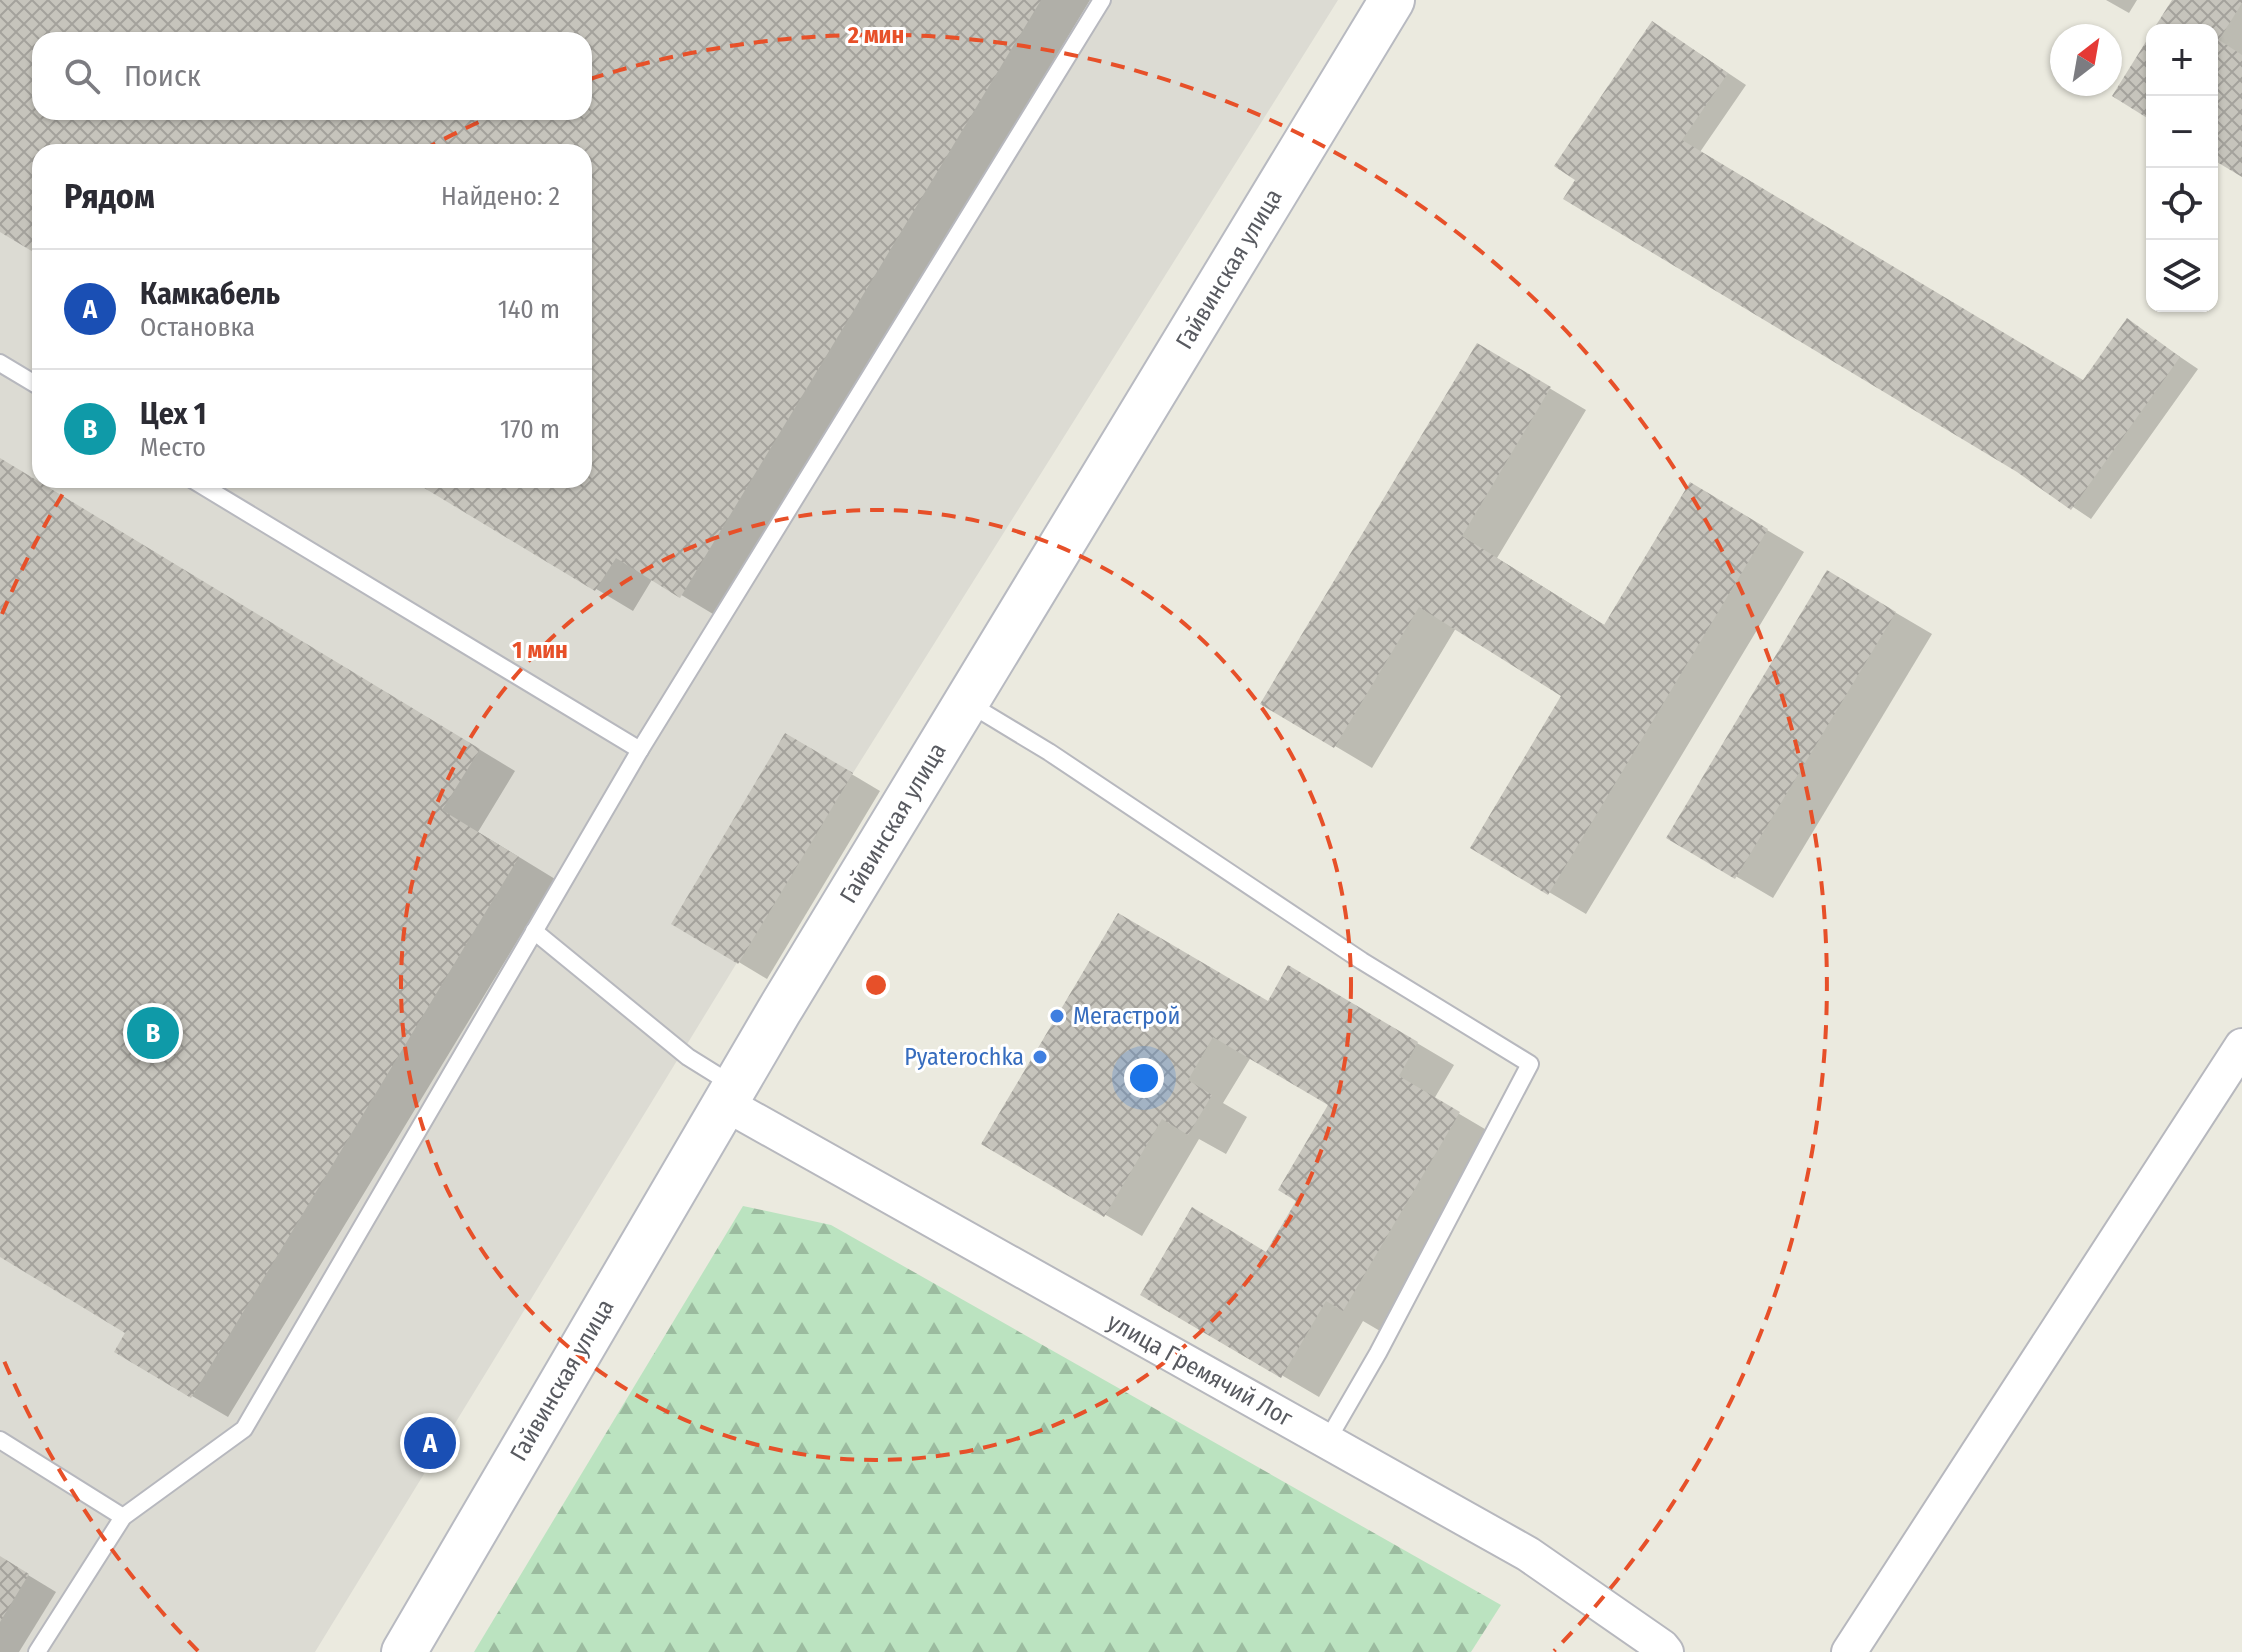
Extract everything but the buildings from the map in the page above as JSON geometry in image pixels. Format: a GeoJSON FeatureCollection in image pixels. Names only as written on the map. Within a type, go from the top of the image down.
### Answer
{"type":"FeatureCollection","features":[{"type":"Feature","properties":{"kind":"main road","name":"Гайвинская улица"},"geometry":{"type":"LineString","coordinates":[[404,1652],[729,1094],[1392,0]]}},
{"type":"Feature","properties":{"kind":"street"},"geometry":{"type":"LineString","coordinates":[[1849,1652],[2242,1046]]}},
{"type":"Feature","properties":{"kind":"street","name":"улица Гремячий Лог"},"geometry":{"type":"LineString","coordinates":[[729,1094],[1528,1554],[1666,1652]]}},
{"type":"Feature","properties":{"kind":"lane"},"geometry":{"type":"LineString","coordinates":[[37,1652],[123,1517],[244,1429],[640,750],[1102,0]]}},
{"type":"Feature","properties":{"kind":"lane"},"geometry":{"type":"LineString","coordinates":[[0,363],[32,382]]}},
{"type":"Feature","properties":{"kind":"lane"},"geometry":{"type":"LineString","coordinates":[[206,488],[640,750]]}},
{"type":"Feature","properties":{"kind":"lane"},"geometry":{"type":"LineString","coordinates":[[966,702],[1049,752],[1362,961],[1530,1064],[1378,1353],[1327,1441]]}},
{"type":"Feature","properties":{"kind":"lane"},"geometry":{"type":"LineString","coordinates":[[534,931],[729,1094]]}},
{"type":"Feature","properties":{"kind":"lane"},"geometry":{"type":"LineString","coordinates":[[0,1440],[123,1517]]}},
{"type":"Feature","properties":{"kind":"shaded area"},"geometry":{"type":"Polygon","coordinates":[[[0,0],[1338,0],[853,773],[315,1652],[0,1652],[0,0]]]}},
{"type":"Feature","properties":{"kind":"green space"},"geometry":{"type":"Polygon","coordinates":[[[743,1206],[831,1225],[1501,1605],[1471,1652],[474,1652],[743,1206]]]}},
{"type":"Feature","properties":{"kind":"place","name":"Мегастрой"},"geometry":{"type":"Point","coordinates":[1057,1016]}},
{"type":"Feature","properties":{"kind":"place","name":"Цех 1"},"geometry":{"type":"Point","coordinates":[153,1033]}},
{"type":"Feature","properties":{"kind":"place","name":"Pyaterochka"},"geometry":{"type":"Point","coordinates":[1040,1057]}},
{"type":"Feature","properties":{"kind":"place","name":"Камкабель"},"geometry":{"type":"Point","coordinates":[430,1443]}}]}
